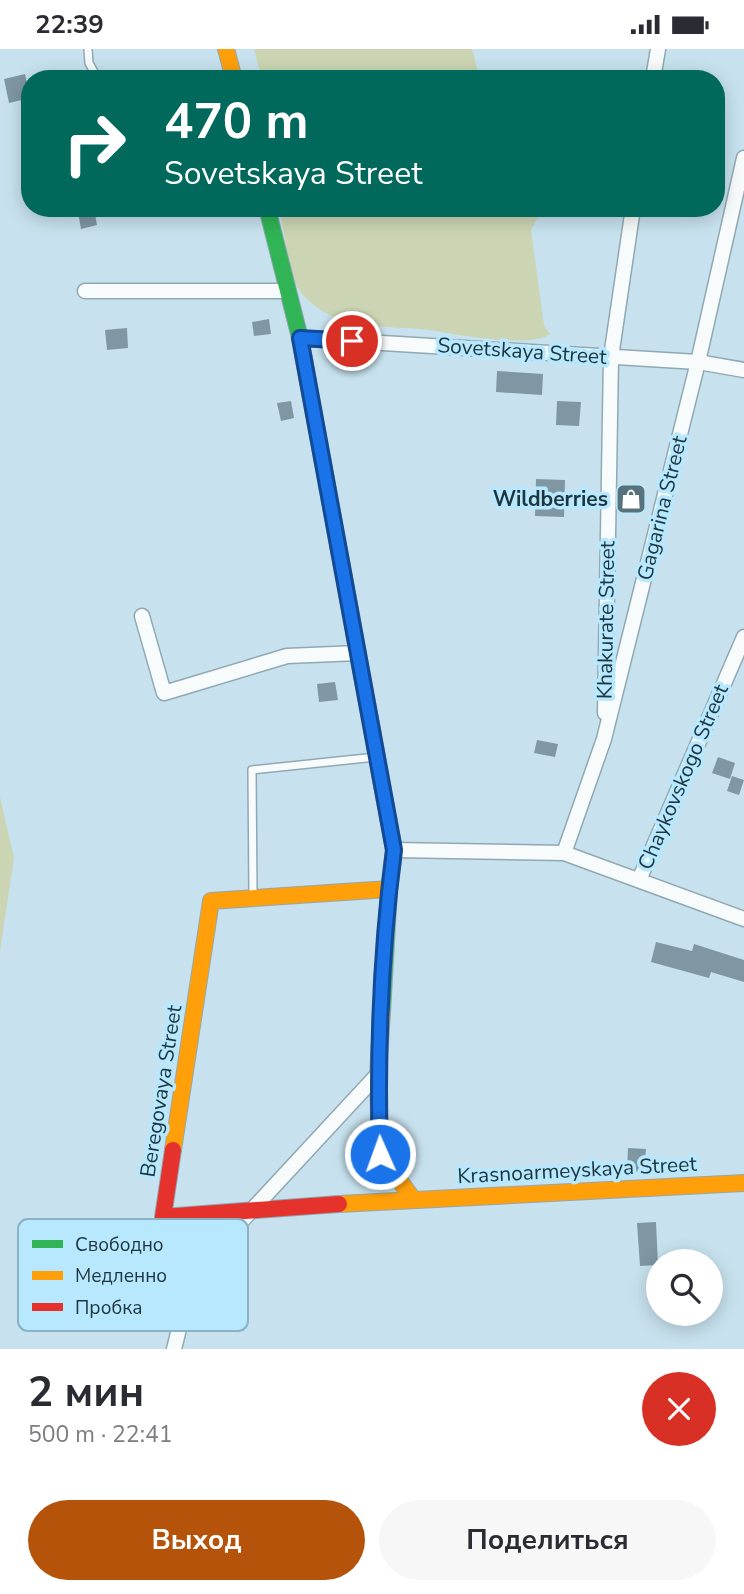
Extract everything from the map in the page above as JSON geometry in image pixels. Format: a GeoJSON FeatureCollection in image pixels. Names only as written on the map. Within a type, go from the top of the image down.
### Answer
{"type":"FeatureCollection","features":[{"type":"Feature","properties":{"kind":"main road"},"geometry":{"type":"LineString","coordinates":[[226,49],[232,70]]}},
{"type":"Feature","properties":{"kind":"main road"},"geometry":{"type":"LineString","coordinates":[[269,217],[300,338],[394,850],[389,888],[378,1074],[380,1154],[413,1199]]}},
{"type":"Feature","properties":{"kind":"main road","name":"Beregovaya Street"},"geometry":{"type":"LineString","coordinates":[[389,888],[211,901],[163,1217],[413,1199]]}},
{"type":"Feature","properties":{"kind":"main road","name":"Krasnoarmeyskaya Street"},"geometry":{"type":"LineString","coordinates":[[413,1199],[744,1183]]}},
{"type":"Feature","properties":{"kind":"street"},"geometry":{"type":"LineString","coordinates":[[654,70],[658,49]]}},
{"type":"Feature","properties":{"kind":"street","name":"Gagarina Street"},"geometry":{"type":"LineString","coordinates":[[564,853],[604,739],[698,362],[744,158]]}},
{"type":"Feature","properties":{"kind":"street","name":"Khakurate Street"},"geometry":{"type":"LineString","coordinates":[[604,739],[611,357],[632,217]]}},
{"type":"Feature","properties":{"kind":"street"},"geometry":{"type":"LineString","coordinates":[[85,291],[288,291]]}},
{"type":"Feature","properties":{"kind":"street","name":"Sovetskaya Street"},"geometry":{"type":"LineString","coordinates":[[300,338],[698,362],[744,370]]}},
{"type":"Feature","properties":{"kind":"street"},"geometry":{"type":"LineString","coordinates":[[142,616],[164,693],[286,656],[358,653]]}},
{"type":"Feature","properties":{"kind":"street","name":"Chaykovskogo Street"},"geometry":{"type":"LineString","coordinates":[[639,880],[744,636]]}},
{"type":"Feature","properties":{"kind":"street"},"geometry":{"type":"LineString","coordinates":[[394,850],[564,853],[744,919]]}},
{"type":"Feature","properties":{"kind":"street"},"geometry":{"type":"LineString","coordinates":[[244,1219],[378,1074]]}},
{"type":"Feature","properties":{"kind":"street"},"geometry":{"type":"LineString","coordinates":[[174,1349],[178,1331]]}},
{"type":"Feature","properties":{"kind":"lane"},"geometry":{"type":"LineString","coordinates":[[88,49],[89,63],[93,70]]}},
{"type":"Feature","properties":{"kind":"lane"},"geometry":{"type":"LineString","coordinates":[[253,898],[252,770],[377,757]]}},
{"type":"Feature","properties":{"kind":"green space"},"geometry":{"type":"Polygon","coordinates":[[[254,49],[472,49],[478,70],[260,70],[254,49]]]}},
{"type":"Feature","properties":{"kind":"green space"},"geometry":{"type":"Polygon","coordinates":[[[281,217],[538,217],[531,230],[544,326],[550,334],[526,340],[491,339],[346,321],[330,315],[310,302],[297,287],[281,217]]]}},
{"type":"Feature","properties":{"kind":"green space"},"geometry":{"type":"Polygon","coordinates":[[[0,797],[14,858],[0,951],[0,797]]]}},
{"type":"Feature","properties":{"kind":"building"},"geometry":{"type":"Polygon","coordinates":[[[21,75],[21,100],[9,103],[4,79],[21,75]]]}},
{"type":"Feature","properties":{"kind":"building"},"geometry":{"type":"Polygon","coordinates":[[[79,217],[96,217],[97,225],[81,229],[79,217]]]}},
{"type":"Feature","properties":{"kind":"building"},"geometry":{"type":"Polygon","coordinates":[[[269,319],[271,334],[254,336],[252,322],[269,319]]]}},
{"type":"Feature","properties":{"kind":"building"},"geometry":{"type":"Polygon","coordinates":[[[127,328],[128,348],[107,350],[105,330],[127,328]]]}},
{"type":"Feature","properties":{"kind":"building"},"geometry":{"type":"Polygon","coordinates":[[[497,371],[543,374],[542,395],[496,392],[497,371]]]}},
{"type":"Feature","properties":{"kind":"building"},"geometry":{"type":"Polygon","coordinates":[[[291,401],[294,418],[281,421],[277,403],[291,401]]]}},
{"type":"Feature","properties":{"kind":"building"},"geometry":{"type":"Polygon","coordinates":[[[557,401],[581,402],[579,426],[556,425],[557,401]]]}},
{"type":"Feature","properties":{"kind":"building"},"geometry":{"type":"Polygon","coordinates":[[[536,479],[565,480],[564,517],[535,516],[536,479]]]}},
{"type":"Feature","properties":{"kind":"building","name":"Wildberries"},"geometry":{"type":"Polygon","coordinates":[[[621,488],[643,491],[641,509],[618,506],[621,488]]]}},
{"type":"Feature","properties":{"kind":"building"},"geometry":{"type":"Polygon","coordinates":[[[335,682],[338,700],[319,702],[317,684],[335,682]]]}},
{"type":"Feature","properties":{"kind":"building"},"geometry":{"type":"Polygon","coordinates":[[[537,740],[558,744],[555,757],[534,753],[537,740]]]}},
{"type":"Feature","properties":{"kind":"building"},"geometry":{"type":"Polygon","coordinates":[[[718,757],[735,763],[730,779],[712,773],[718,757]]]}},
{"type":"Feature","properties":{"kind":"building"},"geometry":{"type":"Polygon","coordinates":[[[732,776],[744,780],[739,795],[727,791],[732,776]]]}},
{"type":"Feature","properties":{"kind":"building"},"geometry":{"type":"Polygon","coordinates":[[[656,942],[692,951],[694,944],[744,960],[744,982],[711,972],[709,978],[651,962],[656,942]]]}},
{"type":"Feature","properties":{"kind":"building"},"geometry":{"type":"Polygon","coordinates":[[[628,1148],[646,1149],[644,1172],[627,1171],[628,1148]]]}},
{"type":"Feature","properties":{"kind":"building"},"geometry":{"type":"Polygon","coordinates":[[[656,1222],[657,1249],[646,1249],[646,1266],[640,1266],[637,1223],[656,1222]]]}},
{"type":"Feature","properties":{"kind":"traffic: fast"},"geometry":{"type":"LineString","coordinates":[[269,217],[300,338],[394,850],[389,889],[382,1013]]}},
{"type":"Feature","properties":{"kind":"traffic: slow"},"geometry":{"type":"LineString","coordinates":[[226,49],[232,70]]}},
{"type":"Feature","properties":{"kind":"traffic: slow"},"geometry":{"type":"LineString","coordinates":[[173,1150],[211,901],[389,889]]}},
{"type":"Feature","properties":{"kind":"traffic: slow"},"geometry":{"type":"LineString","coordinates":[[382,1013],[378,1074],[380,1154],[413,1199]]}},
{"type":"Feature","properties":{"kind":"traffic: slow"},"geometry":{"type":"LineString","coordinates":[[339,1204],[744,1183]]}},
{"type":"Feature","properties":{"kind":"traffic: jam"},"geometry":{"type":"LineString","coordinates":[[173,1150],[163,1217],[339,1204]]}},
{"type":"Feature","properties":{"kind":"place","name":"Wildberries"},"geometry":{"type":"Point","coordinates":[631,499]}},
{"type":"Feature","properties":{"kind":"route"},"geometry":{"type":"LineString","coordinates":[[352,341],[300,338],[394,850],[389,888],[378,1074],[380,1154]]}}]}
